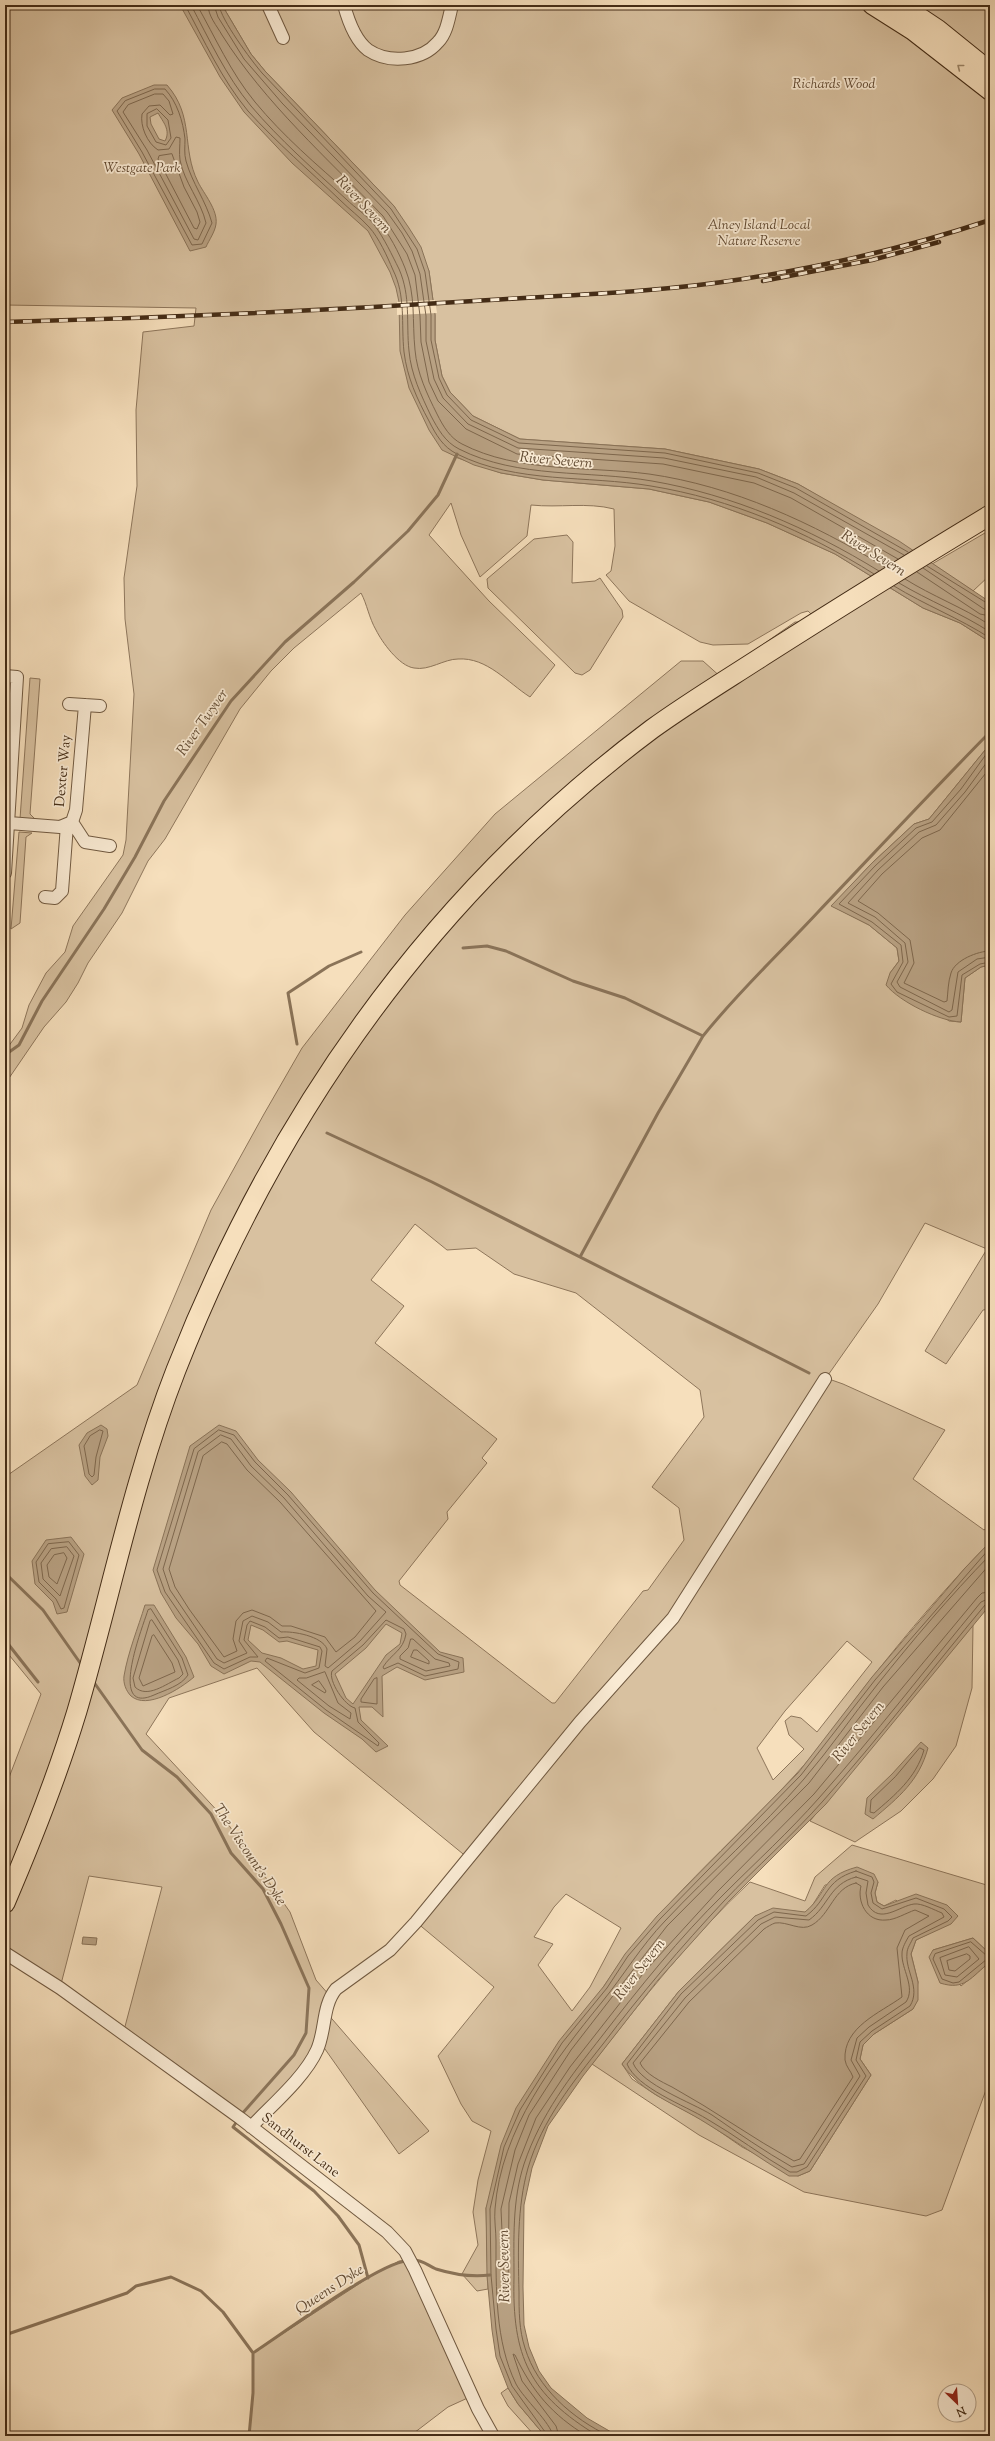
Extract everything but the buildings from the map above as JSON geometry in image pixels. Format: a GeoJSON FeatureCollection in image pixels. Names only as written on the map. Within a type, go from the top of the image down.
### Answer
{"type":"FeatureCollection","features":[{"type":"Feature","properties":{"kind":"highway"},"geometry":{"type":"LineString","coordinates":[[5,1902],[50,1792],[77,1710],[144,1465],[176,1371],[226,1253],[261,1183],[304,1109],[352,1035],[447,916],[540,823],[594,776],[653,728],[700,696],[862,592],[990,515]]}},
{"type":"Feature","properties":{"kind":"main road"},"geometry":{"type":"LineString","coordinates":[[872,5],[919,25],[990,72]]}},
{"type":"Feature","properties":{"kind":"main road"},"geometry":{"type":"LineString","coordinates":[[902,5],[919,25],[990,91]]}},
{"type":"Feature","properties":{"kind":"street"},"geometry":{"type":"LineString","coordinates":[[268,5],[282,38]]}},
{"type":"Feature","properties":{"kind":"street"},"geometry":{"type":"LineString","coordinates":[[344,5],[355,34],[368,50],[385,58],[406,59],[423,53],[439,42],[448,22],[452,5]]}},
{"type":"Feature","properties":{"kind":"street"},"geometry":{"type":"LineString","coordinates":[[5,676],[17,677],[5,873]]}},
{"type":"Feature","properties":{"kind":"street"},"geometry":{"type":"LineString","coordinates":[[69,704],[100,706]]}},
{"type":"Feature","properties":{"kind":"street","name":"Dexter Way"},"geometry":{"type":"LineString","coordinates":[[9,823],[60,827],[69,824],[76,810],[85,705]]}},
{"type":"Feature","properties":{"kind":"street"},"geometry":{"type":"LineString","coordinates":[[69,824],[85,842],[110,846]]}},
{"type":"Feature","properties":{"kind":"street"},"geometry":{"type":"LineString","coordinates":[[45,897],[56,898],[62,891],[69,824]]}},
{"type":"Feature","properties":{"kind":"street"},"geometry":{"type":"LineString","coordinates":[[251,2127],[305,2069],[317,2050],[330,1996],[336,1989],[390,1950],[416,1922],[580,1722],[673,1618],[825,1379]]}},
{"type":"Feature","properties":{"kind":"street","name":"Sandhurst Lane"},"geometry":{"type":"LineString","coordinates":[[5,1953],[60,1988],[251,2127],[387,2232],[405,2251],[415,2270],[478,2409],[493,2436]]}},
{"type":"Feature","properties":{"kind":"green space","name":"Westgate Park"},"geometry":{"type":"Polygon","coordinates":[[[5,5],[202,5],[390,233],[455,457],[501,473],[543,480],[649,489],[709,502],[767,523],[835,554],[923,608],[960,623],[990,642],[990,744],[929,819],[914,824],[872,863],[832,906],[869,925],[897,948],[899,961],[890,973],[949,1021],[961,1022],[965,978],[981,967],[990,965],[990,1309],[983,1310],[946,1364],[925,1351],[987,1249],[925,1223],[878,1304],[826,1378],[843,1384],[945,1430],[913,1479],[984,1530],[990,1525],[990,1542],[914,1626],[806,1763],[772,1800],[671,1902],[647,1929],[604,1986],[486,2208],[488,2289],[477,2291],[462,2274],[478,2245],[473,2212],[478,2180],[491,2131],[472,2121],[461,2104],[438,2056],[494,1987],[416,1922],[468,1858],[314,1732],[257,1668],[169,1698],[146,1734],[223,1817],[290,1912],[316,1980],[330,1996],[326,2012],[429,2131],[399,2154],[320,2042],[317,2050],[251,2127],[123,2034],[162,1887],[89,1876],[60,1988],[5,1953],[5,1788],[41,1694],[5,1650],[5,1477],[137,1385],[211,1210],[302,1048],[405,915],[495,814],[681,661],[703,661],[723,679],[755,650],[795,622],[799,622],[812,615],[808,611],[801,613],[748,644],[713,645],[700,642],[629,601],[606,575],[611,571],[615,546],[614,509],[604,507],[583,505],[531,505],[527,536],[480,577],[461,535],[451,503],[429,535],[489,601],[555,665],[530,697],[488,666],[469,659],[447,661],[425,668],[414,668],[408,666],[397,658],[382,641],[361,593],[294,648],[271,671],[240,709],[165,839],[148,861],[122,913],[88,963],[66,1002],[44,1027],[5,1084],[5,1051],[22,1028],[29,1005],[46,973],[65,952],[73,926],[123,855],[126,840],[134,694],[125,619],[124,578],[137,486],[136,410],[143,332],[194,326],[196,308],[5,305],[5,5]],[[415,1224],[371,1280],[404,1306],[375,1343],[497,1439],[482,1458],[487,1463],[447,1512],[448,1519],[399,1581],[400,1585],[552,1703],[555,1703],[643,1591],[648,1590],[684,1540],[679,1508],[652,1487],[704,1417],[700,1390],[576,1293],[514,1274],[476,1248],[447,1250],[415,1224]],[[847,1641],[785,1711],[757,1748],[773,1780],[804,1749],[789,1735],[785,1721],[791,1716],[801,1718],[817,1732],[872,1662],[847,1641]],[[566,1894],[554,1907],[534,1937],[553,1944],[538,1965],[572,2011],[590,1987],[621,1928],[566,1894]]]}},
{"type":"Feature","properties":{"kind":"green space","name":"Alney Island Local Nature Reserve"},"geometry":{"type":"Polygon","coordinates":[[[222,5],[990,5],[990,506],[916,553],[798,484],[759,469],[665,449],[520,439],[473,416],[450,392],[442,376],[435,340],[435,315],[429,271],[394,206],[265,71],[251,54],[222,5]]]}},
{"type":"Feature","properties":{"kind":"green space"},"geometry":{"type":"Polygon","coordinates":[[[990,530],[990,575],[973,591],[932,564],[990,530]]]}},
{"type":"Feature","properties":{"kind":"green space"},"geometry":{"type":"Polygon","coordinates":[[[567,535],[573,542],[572,583],[595,581],[600,578],[622,610],[623,617],[590,670],[582,675],[575,673],[488,588],[487,579],[534,539],[567,535]]]}},
{"type":"Feature","properties":{"kind":"green space"},"geometry":{"type":"Polygon","coordinates":[[[30,678],[40,679],[30,814],[36,820],[20,819],[30,678]]]}},
{"type":"Feature","properties":{"kind":"green space"},"geometry":{"type":"Polygon","coordinates":[[[19,832],[32,833],[26,837],[20,923],[11,929],[19,832]]]}},
{"type":"Feature","properties":{"kind":"green space"},"geometry":{"type":"Polygon","coordinates":[[[973,1625],[972,1688],[956,1746],[933,1779],[901,1811],[855,1842],[810,1821],[973,1625]]]}},
{"type":"Feature","properties":{"kind":"green space"},"geometry":{"type":"Polygon","coordinates":[[[852,1845],[990,1886],[990,1954],[973,1938],[933,1950],[961,1986],[990,1962],[990,2079],[942,2210],[926,2216],[804,2192],[699,2135],[592,2064],[648,1993],[687,1947],[750,1882],[805,1901],[815,1877],[852,1845]],[[878,1882],[825,1885],[812,1906],[805,1913],[794,1911],[755,1916],[679,1991],[622,2064],[632,2079],[656,2095],[706,2122],[742,2147],[798,2176],[810,2171],[871,2075],[860,2059],[863,2045],[874,2034],[913,2009],[918,1982],[911,1954],[916,1940],[930,1933],[896,1900],[884,1906],[877,1902],[875,1893],[878,1882]]]}},
{"type":"Feature","properties":{"kind":"green space"},"geometry":{"type":"Polygon","coordinates":[[[410,2260],[472,2396],[448,2407],[410,2436],[249,2436],[253,2393],[253,2353],[368,2278],[399,2261],[410,2260]]]}},
{"type":"Feature","properties":{"kind":"green space"},"geometry":{"type":"Polygon","coordinates":[[[508,2388],[518,2404],[545,2436],[535,2436],[508,2406],[501,2393],[508,2388]]]}},
{"type":"Feature","properties":{"kind":"water","name":"River Severn"},"geometry":{"type":"Polygon","coordinates":[[[180,5],[222,5],[251,54],[265,71],[394,206],[421,247],[429,271],[435,315],[435,340],[442,376],[450,392],[473,416],[520,439],[665,449],[759,469],[798,484],[899,541],[990,602],[990,642],[960,623],[923,608],[835,554],[767,523],[709,502],[649,489],[543,480],[501,473],[474,465],[442,450],[429,430],[409,388],[400,351],[399,302],[396,288],[390,272],[368,231],[292,163],[244,112],[220,77],[180,5]]]}},
{"type":"Feature","properties":{"kind":"water"},"geometry":{"type":"Polygon","coordinates":[[[154,85],[167,85],[176,97],[185,121],[193,169],[198,182],[215,213],[216,224],[206,247],[190,251],[139,154],[112,110],[122,98],[154,85]],[[158,113],[150,117],[151,124],[159,139],[165,141],[167,137],[167,130],[158,113]]]}},
{"type":"Feature","properties":{"kind":"water"},"geometry":{"type":"Polygon","coordinates":[[[990,744],[990,965],[981,967],[965,978],[961,1022],[952,1021],[920,1010],[892,991],[886,985],[890,973],[899,961],[897,948],[869,925],[831,906],[872,863],[914,824],[929,819],[990,744]]]}},
{"type":"Feature","properties":{"kind":"water"},"geometry":{"type":"Polygon","coordinates":[[[101,1425],[107,1429],[108,1436],[100,1457],[98,1480],[92,1485],[85,1476],[79,1445],[87,1433],[101,1425]]]}},
{"type":"Feature","properties":{"kind":"water"},"geometry":{"type":"Polygon","coordinates":[[[219,1425],[236,1431],[258,1460],[291,1492],[375,1590],[440,1652],[463,1658],[464,1672],[425,1680],[397,1667],[382,1676],[383,1717],[372,1707],[359,1707],[361,1720],[388,1746],[376,1752],[362,1739],[324,1713],[260,1662],[251,1661],[224,1674],[211,1666],[198,1644],[176,1618],[161,1593],[153,1570],[190,1446],[219,1425]],[[386,1624],[366,1648],[335,1674],[346,1698],[353,1704],[386,1655],[400,1644],[402,1633],[386,1624]],[[251,1625],[248,1640],[262,1653],[281,1658],[303,1669],[316,1666],[318,1650],[287,1641],[279,1642],[263,1630],[251,1625]]]}},
{"type":"Feature","properties":{"kind":"water"},"geometry":{"type":"Polygon","coordinates":[[[71,1537],[84,1554],[67,1612],[57,1614],[53,1602],[35,1584],[32,1561],[46,1540],[71,1537]]]}},
{"type":"Feature","properties":{"kind":"water","name":"River Severn"},"geometry":{"type":"Polygon","coordinates":[[[990,1542],[990,1605],[826,1804],[729,1901],[658,1980],[583,2076],[548,2126],[532,2168],[524,2205],[524,2325],[529,2347],[539,2371],[551,2388],[587,2418],[618,2436],[545,2436],[518,2404],[508,2388],[496,2357],[487,2276],[486,2208],[501,2145],[516,2108],[559,2041],[604,1986],[625,1954],[657,1916],[798,1773],[872,1677],[965,1568],[990,1542]]]}},
{"type":"Feature","properties":{"kind":"water"},"geometry":{"type":"Polygon","coordinates":[[[145,1605],[154,1605],[186,1657],[194,1677],[172,1692],[146,1701],[138,1700],[131,1696],[125,1687],[124,1681],[126,1667],[145,1605]]]}},
{"type":"Feature","properties":{"kind":"water"},"geometry":{"type":"Polygon","coordinates":[[[921,1742],[928,1748],[919,1770],[907,1788],[873,1819],[865,1814],[867,1798],[892,1774],[921,1742]]]}},
{"type":"Feature","properties":{"kind":"water"},"geometry":{"type":"Polygon","coordinates":[[[857,1867],[874,1874],[878,1882],[875,1893],[877,1902],[884,1906],[916,1894],[947,1905],[958,1916],[951,1924],[916,1940],[911,1954],[918,1982],[918,2000],[913,2009],[874,2034],[863,2045],[860,2059],[871,2075],[810,2171],[798,2176],[789,2176],[695,2116],[650,2091],[630,2074],[622,2064],[679,1991],[755,1916],[773,1908],[805,1912],[818,1898],[830,1881],[845,1871],[857,1867]]]}},
{"type":"Feature","properties":{"kind":"water"},"geometry":{"type":"Polygon","coordinates":[[[83,1937],[97,1938],[96,1945],[82,1944],[83,1937]]]}},
{"type":"Feature","properties":{"kind":"water"},"geometry":{"type":"Polygon","coordinates":[[[973,1938],[990,1954],[990,1962],[962,1984],[949,1985],[940,1983],[929,1957],[933,1950],[973,1938]]]}},
{"type":"Feature","properties":{"kind":"pier"},"geometry":{"type":"Polygon","coordinates":[[[435,300],[437,313],[397,315],[397,302],[435,300]]]}},
{"type":"Feature","properties":{"kind":"waterway","name":"River Twyver"},"geometry":{"type":"LineString","coordinates":[[5,1055],[19,1045],[42,1001],[104,909],[135,857],[164,801],[231,701],[285,642],[354,582],[408,531],[438,495],[457,454]]}},
{"type":"Feature","properties":{"kind":"waterway"},"geometry":{"type":"LineString","coordinates":[[463,948],[487,946],[506,951],[573,981],[625,998],[703,1036],[745,988],[990,732]]}},
{"type":"Feature","properties":{"kind":"waterway"},"geometry":{"type":"LineString","coordinates":[[297,1044],[288,993],[329,966],[361,952]]}},
{"type":"Feature","properties":{"kind":"waterway"},"geometry":{"type":"LineString","coordinates":[[580,1257],[658,1113],[703,1036]]}},
{"type":"Feature","properties":{"kind":"waterway"},"geometry":{"type":"LineString","coordinates":[[327,1133],[432,1182],[809,1373]]}},
{"type":"Feature","properties":{"kind":"waterway","name":"The Viscount's Dyke"},"geometry":{"type":"LineString","coordinates":[[5,1573],[43,1610],[83,1667]]}},
{"type":"Feature","properties":{"kind":"waterway"},"geometry":{"type":"LineString","coordinates":[[5,1640],[38,1682]]}},
{"type":"Feature","properties":{"kind":"waterway","name":"The Viscount's Dyke"},"geometry":{"type":"LineString","coordinates":[[93,1681],[142,1750],[177,1777],[211,1814],[231,1853],[263,1889],[281,1924],[309,1988],[306,2033],[294,2055],[241,2115]]}},
{"type":"Feature","properties":{"kind":"waterway","name":"The Viscount's Dyke"},"geometry":{"type":"LineString","coordinates":[[238,2120],[233,2127],[314,2191],[338,2216],[359,2245],[368,2278]]}},
{"type":"Feature","properties":{"kind":"waterway","name":"Queens Dyke"},"geometry":{"type":"LineString","coordinates":[[413,2260],[420,2261],[436,2269],[463,2275],[490,2275]]}},
{"type":"Feature","properties":{"kind":"waterway","name":"Queens Dyke"},"geometry":{"type":"LineString","coordinates":[[249,2436],[253,2393],[253,2353],[354,2286],[394,2264],[407,2261]]}},
{"type":"Feature","properties":{"kind":"waterway"},"geometry":{"type":"LineString","coordinates":[[5,2335],[127,2293],[136,2286],[171,2277],[201,2291],[223,2312],[253,2353]]}},
{"type":"Feature","properties":{"kind":"railway"},"geometry":{"type":"LineString","coordinates":[[5,322],[298,311],[676,288],[743,279],[837,262],[929,239],[990,220]]}},
{"type":"Feature","properties":{"kind":"railway"},"geometry":{"type":"LineString","coordinates":[[763,281],[872,260],[939,242]]}},
{"type":"Feature","properties":{"kind":"park label","name":"Richards Wood"},"geometry":{"type":"Point","coordinates":[834,85]}}]}
